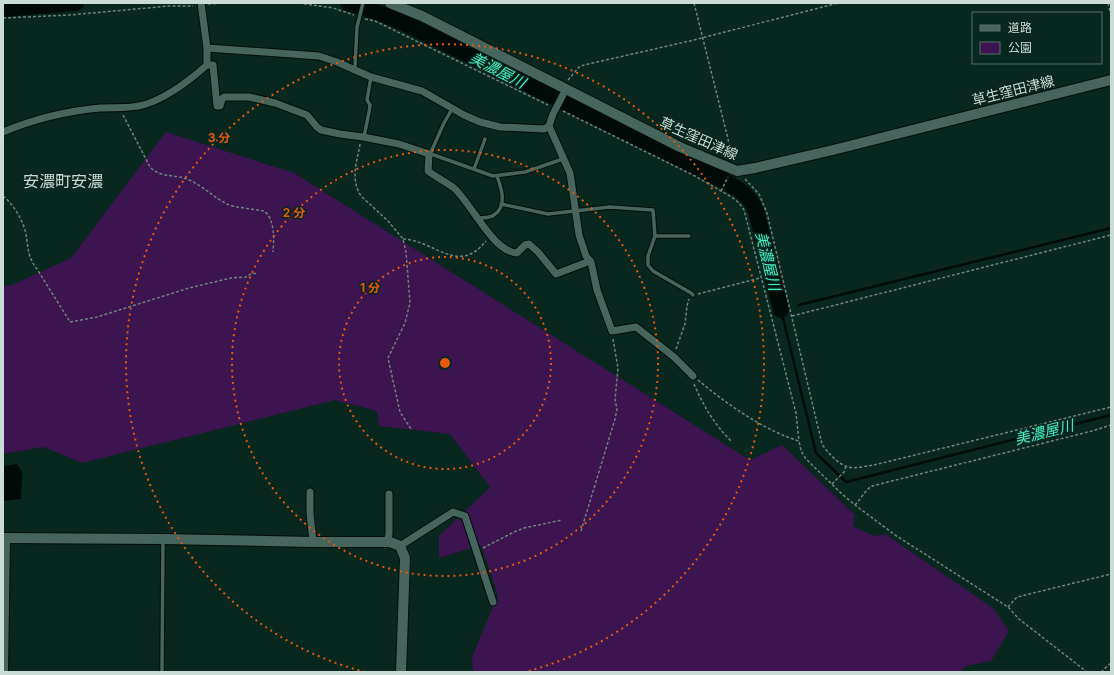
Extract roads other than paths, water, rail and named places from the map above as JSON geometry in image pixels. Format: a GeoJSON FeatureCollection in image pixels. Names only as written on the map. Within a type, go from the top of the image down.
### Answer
{"type":"FeatureCollection","features":[{"type":"Feature","properties":{"kind":"main road","name":"草生窪田津線"},"geometry":{"type":"LineString","coordinates":[[390,3],[422,16],[680,147],[737,171],[833,150],[1111,80]]}},
{"type":"Feature","properties":{"kind":"main road"},"geometry":{"type":"LineString","coordinates":[[3,672],[4,538],[390,542],[400,546],[404,558],[401,672]]}},
{"type":"Feature","properties":{"kind":"street"},"geometry":{"type":"LineString","coordinates":[[201,4],[207,48],[207,65]]}},
{"type":"Feature","properties":{"kind":"street"},"geometry":{"type":"LineString","coordinates":[[207,48],[314,55],[337,62],[371,77],[422,92],[480,122],[500,127],[544,129],[549,126],[565,89]]}},
{"type":"Feature","properties":{"kind":"street"},"geometry":{"type":"LineString","coordinates":[[3,132],[33,120],[70,112],[102,108],[136,107],[153,102],[197,74],[207,65],[213,65],[217,106],[220,106],[224,97],[249,97],[275,103],[307,115],[321,130],[399,144],[430,154],[428,171],[454,189],[478,218],[490,236],[511,253],[517,253],[529,244],[538,252],[556,274],[590,261]]}},
{"type":"Feature","properties":{"kind":"street"},"geometry":{"type":"LineString","coordinates":[[549,126],[570,173],[579,235],[586,256],[590,261],[596,280],[597,290],[612,331],[636,327],[674,357],[693,376]]}},
{"type":"Feature","properties":{"kind":"street"},"geometry":{"type":"LineString","coordinates":[[310,492],[310,513],[313,542]]}},
{"type":"Feature","properties":{"kind":"street"},"geometry":{"type":"LineString","coordinates":[[387,542],[389,534],[389,494]]}},
{"type":"Feature","properties":{"kind":"street"},"geometry":{"type":"LineString","coordinates":[[400,546],[453,512],[465,516],[493,602]]}},
{"type":"Feature","properties":{"kind":"lane"},"geometry":{"type":"LineString","coordinates":[[353,69],[355,66],[357,27],[363,3]]}},
{"type":"Feature","properties":{"kind":"lane"},"geometry":{"type":"LineString","coordinates":[[361,137],[369,112],[370,105],[367,100],[371,77]]}},
{"type":"Feature","properties":{"kind":"lane"},"geometry":{"type":"LineString","coordinates":[[452,108],[430,154],[493,176],[526,172],[564,158]]}},
{"type":"Feature","properties":{"kind":"lane"},"geometry":{"type":"LineString","coordinates":[[474,169],[485,139]]}},
{"type":"Feature","properties":{"kind":"lane"},"geometry":{"type":"LineString","coordinates":[[478,218],[495,215],[501,204],[503,196],[498,176]]}},
{"type":"Feature","properties":{"kind":"lane"},"geometry":{"type":"LineString","coordinates":[[501,204],[548,214],[610,207],[653,210],[655,236],[648,256],[648,266],[693,295]]}},
{"type":"Feature","properties":{"kind":"lane"},"geometry":{"type":"LineString","coordinates":[[655,236],[690,236]]}},
{"type":"Feature","properties":{"kind":"lane"},"geometry":{"type":"LineString","coordinates":[[162,672],[163,539]]}},
{"type":"Feature","properties":{"kind":"waterway","name":"美濃屋川"},"geometry":{"type":"LineString","coordinates":[[3,9],[76,3]]}},
{"type":"Feature","properties":{"kind":"waterway","name":"美濃屋川"},"geometry":{"type":"LineString","coordinates":[[348,3],[385,15],[408,25],[738,189],[746,195],[756,211],[781,310]]}},
{"type":"Feature","properties":{"kind":"waterway"},"geometry":{"type":"LineString","coordinates":[[799,305],[1111,228]]}},
{"type":"Feature","properties":{"kind":"waterway","name":"美濃屋川"},"geometry":{"type":"LineString","coordinates":[[785,309],[781,310],[816,453],[846,482],[1111,415]]}},
{"type":"Feature","properties":{"kind":"district","name":"安濃町安濃"},"geometry":{"type":"Point","coordinates":[63,181]}}]}
